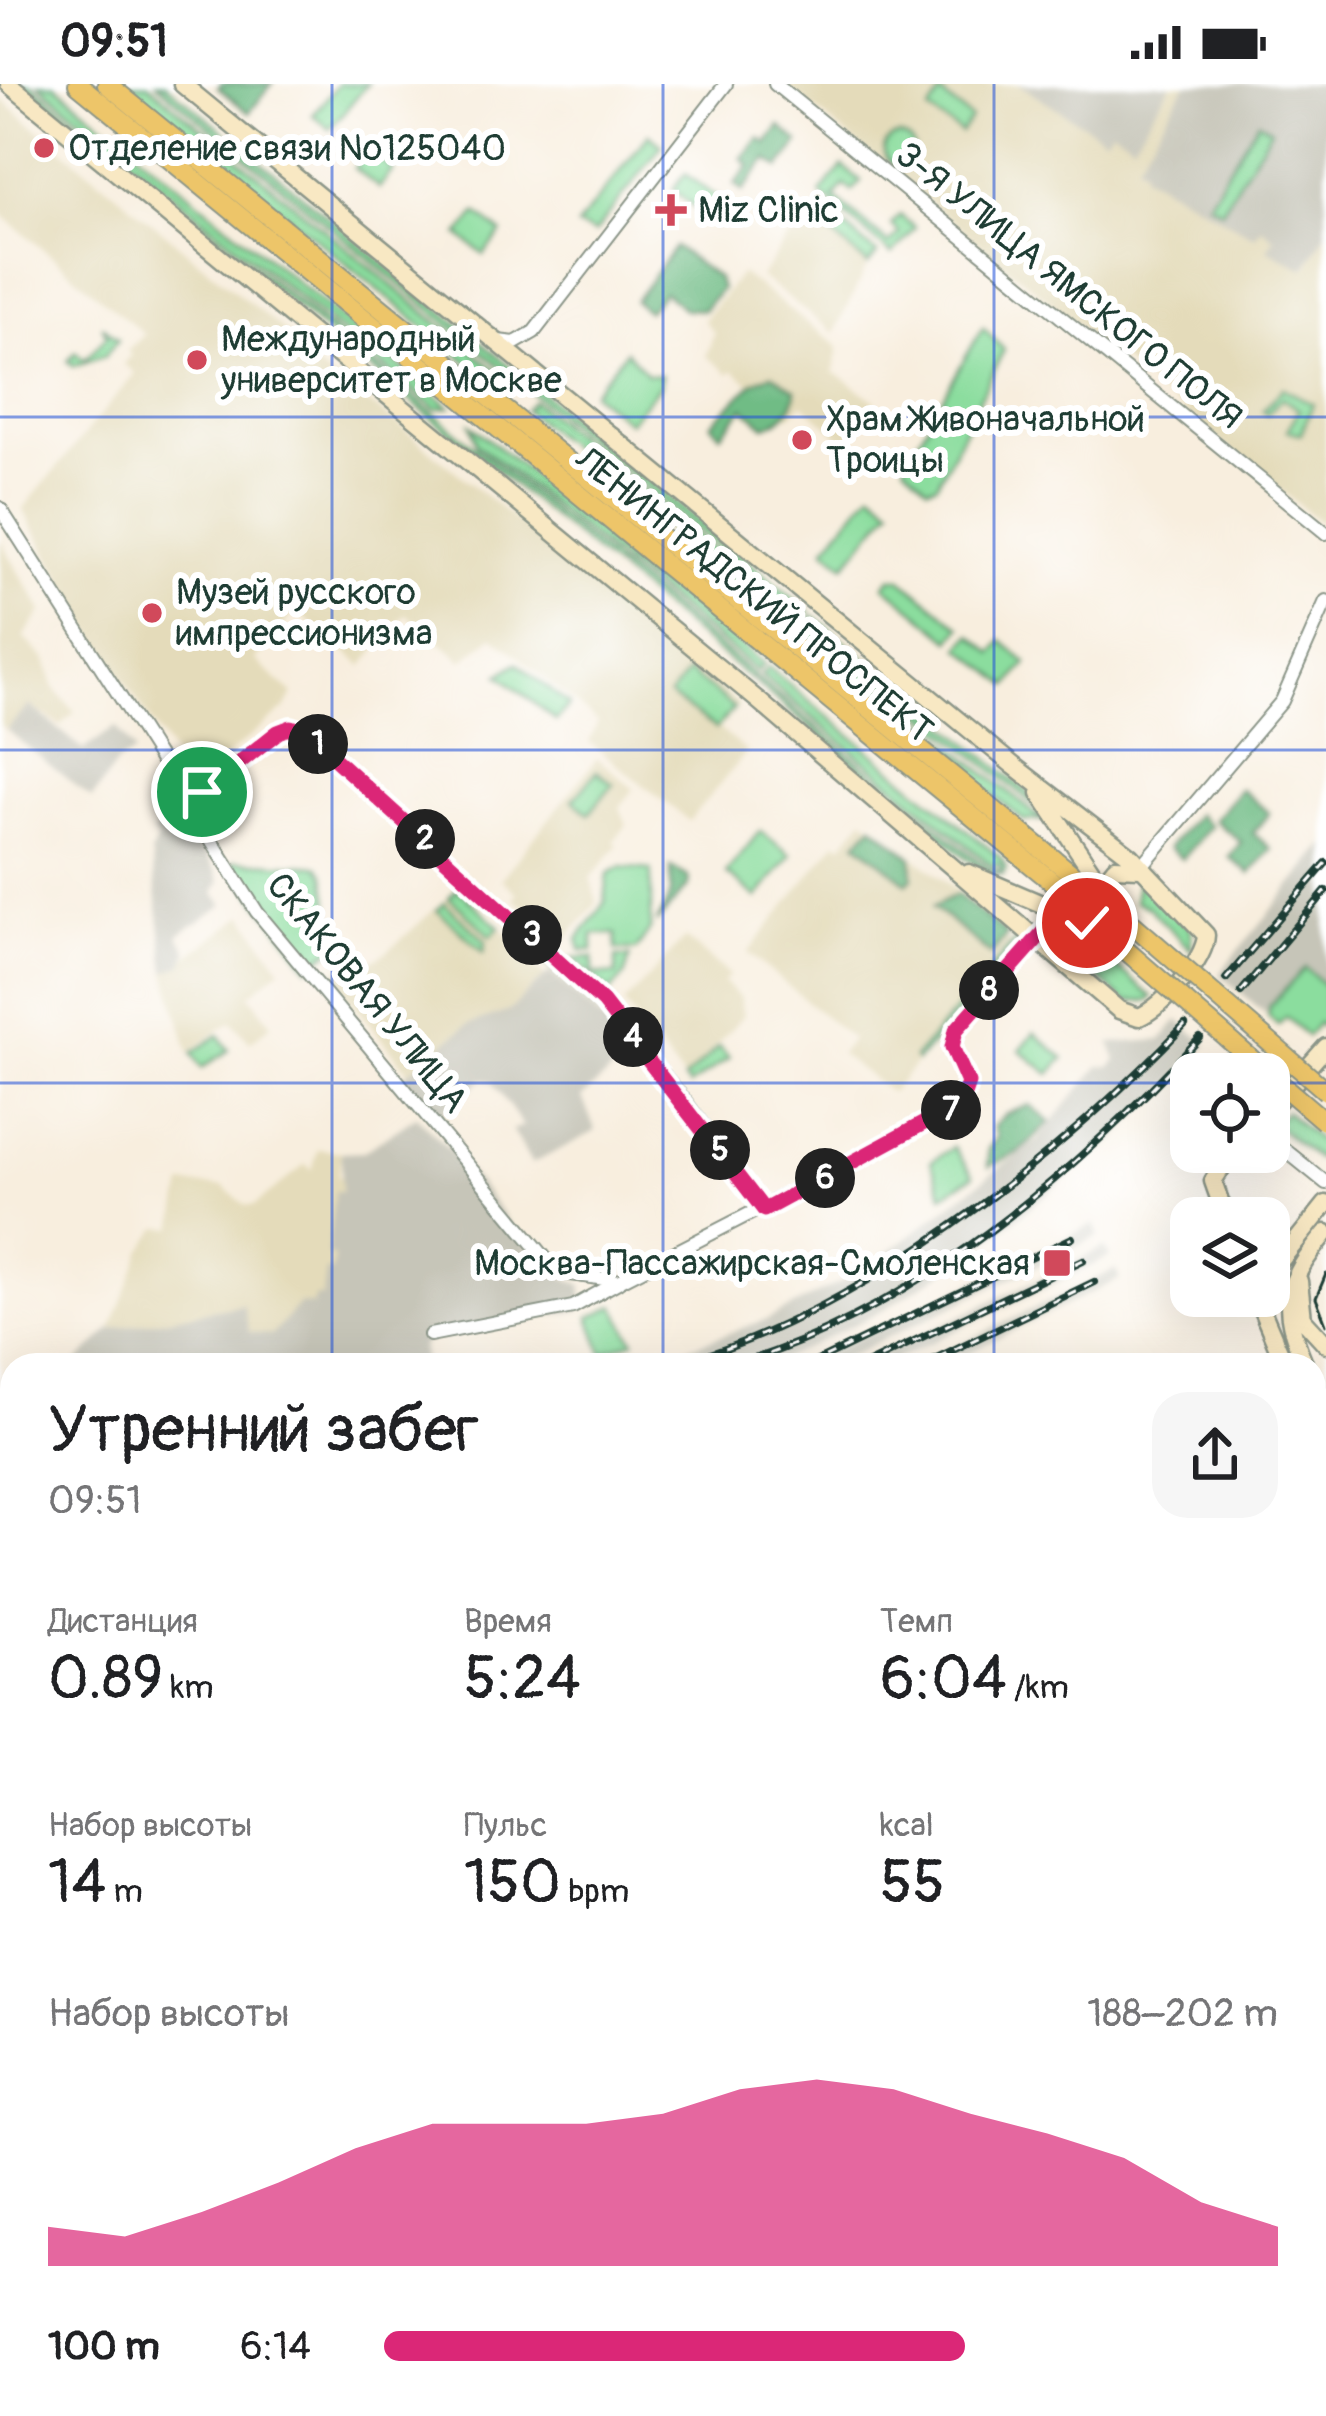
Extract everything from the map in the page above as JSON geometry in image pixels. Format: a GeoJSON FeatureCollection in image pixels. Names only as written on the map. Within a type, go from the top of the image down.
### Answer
{"type":"FeatureCollection","features":[{"type":"Feature","properties":{"kind":"main road"},"geometry":{"type":"LineString","coordinates":[[9,84],[952,863],[1124,1014],[1139,1017],[1155,1008],[1203,952],[1206,937],[1200,924],[1140,868],[182,84]]}},
{"type":"Feature","properties":{"kind":"main road","name":"ЛЕНИНГРАДСКИЙ ПРОСПЕКТ"},"geometry":{"type":"LineString","coordinates":[[78,84],[1065,892],[1326,1123]]}},
{"type":"Feature","properties":{"kind":"main road","name":"ЛЕНИНГРАДСКИЙ ПРОСПЕКТ"},"geometry":{"type":"LineString","coordinates":[[107,84],[1118,910],[1326,1091]]}},
{"type":"Feature","properties":{"kind":"main road"},"geometry":{"type":"LineString","coordinates":[[1014,766],[1048,803],[1118,910]]}},
{"type":"Feature","properties":{"kind":"main road"},"geometry":{"type":"LineString","coordinates":[[952,863],[1106,933]]}},
{"type":"Feature","properties":{"kind":"main road"},"geometry":{"type":"LineString","coordinates":[[1118,910],[1106,883],[1111,872],[1124,864],[1140,868]]}},
{"type":"Feature","properties":{"kind":"main road"},"geometry":{"type":"LineString","coordinates":[[1043,945],[1052,922],[1065,916],[1087,923]]}},
{"type":"Feature","properties":{"kind":"main road"},"geometry":{"type":"LineString","coordinates":[[1290,1087],[1326,1047]]}},
{"type":"Feature","properties":{"kind":"main road"},"geometry":{"type":"LineString","coordinates":[[1290,1249],[1326,1204]]}},
{"type":"Feature","properties":{"kind":"main road"},"geometry":{"type":"LineString","coordinates":[[1302,1353],[1287,1304],[1291,1282],[1326,1233]]}},
{"type":"Feature","properties":{"kind":"main road"},"geometry":{"type":"LineString","coordinates":[[1303,1263],[1300,1308],[1310,1329],[1326,1344]]}},
{"type":"Feature","properties":{"kind":"main road"},"geometry":{"type":"LineString","coordinates":[[1266,1317],[1280,1353]]}},
{"type":"Feature","properties":{"kind":"street"},"geometry":{"type":"LineString","coordinates":[[496,341],[515,343],[534,332],[726,84]]}},
{"type":"Feature","properties":{"kind":"street","name":"3-Я УЛИЦА ЯМСКОГО ПОЛЯ"},"geometry":{"type":"LineString","coordinates":[[775,84],[1326,533]]}},
{"type":"Feature","properties":{"kind":"street"},"geometry":{"type":"LineString","coordinates":[[534,332],[529,352],[536,373]]}},
{"type":"Feature","properties":{"kind":"street","name":"СКАКОВАЯ УЛИЦА"},"geometry":{"type":"LineString","coordinates":[[0,508],[185,804],[290,953],[550,1266],[577,1278],[617,1281]]}},
{"type":"Feature","properties":{"kind":"street"},"geometry":{"type":"LineString","coordinates":[[1140,868],[1282,701],[1326,601]]}},
{"type":"Feature","properties":{"kind":"street"},"geometry":{"type":"LineString","coordinates":[[185,804],[278,732],[291,727],[304,731],[603,1002],[764,1210]]}},
{"type":"Feature","properties":{"kind":"street"},"geometry":{"type":"LineString","coordinates":[[430,1335],[573,1307],[961,1103],[968,1083],[952,1047],[956,1030],[1043,945]]}},
{"type":"Feature","properties":{"kind":"street"},"geometry":{"type":"LineString","coordinates":[[1290,1154],[1326,1183]]}},
{"type":"Feature","properties":{"kind":"shaded area"},"geometry":{"type":"Polygon","coordinates":[[[784,84],[1018,84],[1104,137],[1111,128],[1133,142],[1171,84],[1186,84],[1137,164],[1253,236],[1261,226],[1306,269],[1326,232],[1326,527],[784,84]]]}},
{"type":"Feature","properties":{"kind":"shaded area"},"geometry":{"type":"Polygon","coordinates":[[[1018,84],[1171,84],[1133,143],[1112,129],[1105,138],[1018,84]]]}},
{"type":"Feature","properties":{"kind":"shaded area"},"geometry":{"type":"Polygon","coordinates":[[[1186,84],[1326,84],[1326,232],[1305,269],[1267,249],[1274,238],[1261,227],[1254,236],[1143,174],[1145,169],[1137,163],[1186,84]]]}},
{"type":"Feature","properties":{"kind":"shaded area"},"geometry":{"type":"Polygon","coordinates":[[[0,98],[301,345],[296,353],[398,424],[739,704],[719,729],[747,752],[689,821],[589,742],[598,722],[493,636],[463,661],[406,614],[363,666],[296,611],[255,660],[293,694],[285,709],[192,784],[83,618],[23,509],[135,373],[123,364],[131,355],[127,351],[144,334],[0,213],[0,98]]]}},
{"type":"Feature","properties":{"kind":"shaded area"},"geometry":{"type":"Polygon","coordinates":[[[806,213],[868,265],[834,333],[760,277],[806,213]]]}},
{"type":"Feature","properties":{"kind":"shaded area"},"geometry":{"type":"Polygon","coordinates":[[[741,273],[839,347],[834,372],[876,401],[847,443],[803,404],[789,416],[733,370],[729,374],[706,356],[714,334],[703,320],[741,273]]]}},
{"type":"Feature","properties":{"kind":"shaded area"},"geometry":{"type":"Polygon","coordinates":[[[0,540],[43,611],[24,637],[46,660],[55,689],[75,712],[61,726],[30,705],[6,730],[0,726],[0,540]]]}},
{"type":"Feature","properties":{"kind":"shaded area"},"geometry":{"type":"Polygon","coordinates":[[[30,705],[84,750],[116,726],[135,752],[117,763],[92,799],[6,730],[30,705]]]}},
{"type":"Feature","properties":{"kind":"shaded area"},"geometry":{"type":"Polygon","coordinates":[[[597,758],[634,789],[620,807],[627,825],[614,841],[618,845],[591,878],[597,902],[561,946],[536,925],[539,920],[513,898],[517,893],[501,879],[597,758]]]}},
{"type":"Feature","properties":{"kind":"shaded area"},"geometry":{"type":"Polygon","coordinates":[[[171,804],[215,870],[220,882],[214,892],[224,905],[178,935],[188,951],[184,964],[166,972],[151,852],[158,838],[153,834],[171,804]]]}},
{"type":"Feature","properties":{"kind":"shaded area"},"geometry":{"type":"Polygon","coordinates":[[[864,818],[956,889],[1007,935],[1007,943],[1017,945],[891,1093],[840,1054],[852,1039],[748,953],[837,841],[842,845],[864,818]]]}},
{"type":"Feature","properties":{"kind":"shaded area"},"geometry":{"type":"Polygon","coordinates":[[[1326,844],[1326,987],[1323,990],[1306,968],[1265,1013],[1219,974],[1326,844]]]}},
{"type":"Feature","properties":{"kind":"shaded area"},"geometry":{"type":"Polygon","coordinates":[[[457,889],[533,957],[529,962],[545,976],[509,1011],[467,1025],[409,1072],[331,975],[340,967],[361,968],[387,952],[457,889]]]}},
{"type":"Feature","properties":{"kind":"shaded area"},"geometry":{"type":"Polygon","coordinates":[[[244,915],[281,968],[250,995],[272,1024],[250,1042],[232,1021],[189,1052],[166,972],[244,915]]]}},
{"type":"Feature","properties":{"kind":"shaded area"},"geometry":{"type":"Polygon","coordinates":[[[685,938],[730,975],[723,982],[740,998],[743,1016],[684,1080],[624,1004],[685,938]]]}},
{"type":"Feature","properties":{"kind":"shaded area"},"geometry":{"type":"Polygon","coordinates":[[[550,972],[613,1029],[622,1042],[616,1048],[624,1060],[582,1098],[596,1131],[532,1164],[511,1130],[523,1126],[492,1082],[484,1079],[436,1117],[401,1078],[467,1025],[509,1011],[550,972]]]}},
{"type":"Feature","properties":{"kind":"shaded area"},"geometry":{"type":"Polygon","coordinates":[[[1178,1020],[1208,1045],[1200,1053],[1170,1053],[1170,1084],[1112,1143],[969,1256],[878,1313],[795,1353],[673,1353],[768,1319],[861,1272],[1039,1138],[1099,1066],[1110,1067],[1117,1060],[1110,1043],[1161,1040],[1178,1020]]]}},
{"type":"Feature","properties":{"kind":"shaded area"},"geometry":{"type":"Polygon","coordinates":[[[416,1116],[459,1159],[546,1269],[583,1285],[581,1310],[430,1338],[421,1347],[422,1353],[86,1353],[111,1329],[243,1304],[249,1332],[272,1335],[299,1304],[313,1305],[314,1297],[323,1297],[326,1271],[332,1271],[334,1256],[327,1255],[335,1191],[342,1191],[341,1152],[364,1151],[416,1116]]]}},
{"type":"Feature","properties":{"kind":"shaded area"},"geometry":{"type":"Polygon","coordinates":[[[318,1149],[341,1152],[338,1176],[344,1178],[342,1192],[336,1191],[328,1255],[334,1256],[323,1298],[272,1336],[249,1332],[242,1304],[111,1329],[142,1251],[159,1227],[174,1228],[183,1185],[223,1186],[245,1205],[254,1206],[306,1164],[312,1170],[318,1149]]]}},
{"type":"Feature","properties":{"kind":"shaded area"},"geometry":{"type":"Polygon","coordinates":[[[1094,1224],[1099,1236],[854,1353],[825,1353],[1094,1224]]]}},
{"type":"Feature","properties":{"kind":"shaded area"},"geometry":{"type":"Polygon","coordinates":[[[1105,1247],[1110,1257],[909,1353],[882,1353],[1105,1247]]]}},
{"type":"Feature","properties":{"kind":"shaded area"},"geometry":{"type":"Polygon","coordinates":[[[1116,1269],[1120,1279],[967,1353],[941,1353],[1116,1269]]]}},
{"type":"Feature","properties":{"kind":"green space"},"geometry":{"type":"Polygon","coordinates":[[[23,84],[31,84],[755,676],[752,680],[23,84]]]}},
{"type":"Feature","properties":{"kind":"green space"},"geometry":{"type":"Polygon","coordinates":[[[39,84],[55,84],[450,407],[436,409],[39,84]]]}},
{"type":"Feature","properties":{"kind":"green space"},"geometry":{"type":"Polygon","coordinates":[[[126,84],[148,84],[511,383],[504,392],[126,84]]]}},
{"type":"Feature","properties":{"kind":"green space"},"geometry":{"type":"Polygon","coordinates":[[[157,84],[166,84],[810,612],[805,618],[157,84]]]}},
{"type":"Feature","properties":{"kind":"green space"},"geometry":{"type":"Polygon","coordinates":[[[222,84],[272,84],[249,113],[218,88],[222,84]]]}},
{"type":"Feature","properties":{"kind":"green space"},"geometry":{"type":"Polygon","coordinates":[[[338,84],[367,84],[330,129],[313,115],[338,84]]]}},
{"type":"Feature","properties":{"kind":"green space"},"geometry":{"type":"Polygon","coordinates":[[[941,94],[971,119],[961,133],[929,111],[941,94]]]}},
{"type":"Feature","properties":{"kind":"green space"},"geometry":{"type":"Polygon","coordinates":[[[1258,121],[1271,129],[1221,210],[1208,202],[1258,121]]]}},
{"type":"Feature","properties":{"kind":"green space"},"geometry":{"type":"Polygon","coordinates":[[[780,126],[799,143],[780,168],[767,159],[743,191],[735,184],[750,165],[742,159],[759,138],[767,144],[780,126]]]}},
{"type":"Feature","properties":{"kind":"green space"},"geometry":{"type":"Polygon","coordinates":[[[649,134],[662,145],[595,233],[577,226],[649,134]]]}},
{"type":"Feature","properties":{"kind":"green space"},"geometry":{"type":"Polygon","coordinates":[[[899,136],[910,140],[914,151],[910,162],[899,166],[888,162],[884,151],[888,140],[899,136]]]}},
{"type":"Feature","properties":{"kind":"green space"},"geometry":{"type":"Polygon","coordinates":[[[369,150],[393,170],[379,188],[354,168],[369,150]]]}},
{"type":"Feature","properties":{"kind":"green space"},"geometry":{"type":"Polygon","coordinates":[[[843,166],[861,181],[852,191],[844,185],[834,197],[889,244],[899,233],[891,225],[900,215],[915,228],[892,255],[820,193],[843,166]]]}},
{"type":"Feature","properties":{"kind":"green space"},"geometry":{"type":"Polygon","coordinates":[[[685,174],[731,207],[716,226],[673,189],[685,174]]]}},
{"type":"Feature","properties":{"kind":"green space"},"geometry":{"type":"Polygon","coordinates":[[[822,206],[877,254],[868,265],[813,218],[822,206]]]}},
{"type":"Feature","properties":{"kind":"green space"},"geometry":{"type":"Polygon","coordinates":[[[477,213],[502,233],[484,255],[459,235],[477,213]]]}},
{"type":"Feature","properties":{"kind":"green space"},"geometry":{"type":"Polygon","coordinates":[[[675,247],[717,278],[721,289],[703,310],[684,309],[664,292],[647,311],[635,301],[675,247]]]}},
{"type":"Feature","properties":{"kind":"green space"},"geometry":{"type":"Polygon","coordinates":[[[102,325],[118,339],[105,355],[74,366],[68,361],[76,352],[85,360],[107,335],[102,325]]]}},
{"type":"Feature","properties":{"kind":"green space"},"geometry":{"type":"Polygon","coordinates":[[[983,327],[1004,350],[937,484],[928,487],[904,465],[983,327]]]}},
{"type":"Feature","properties":{"kind":"green space"},"geometry":{"type":"Polygon","coordinates":[[[626,351],[647,374],[661,375],[660,385],[629,422],[592,393],[626,351]]]}},
{"type":"Feature","properties":{"kind":"green space"},"geometry":{"type":"Polygon","coordinates":[[[772,374],[796,390],[781,417],[765,426],[744,408],[721,434],[711,424],[754,382],[772,374]]]}},
{"type":"Feature","properties":{"kind":"green space"},"geometry":{"type":"Polygon","coordinates":[[[1283,388],[1313,404],[1301,434],[1287,430],[1299,410],[1282,398],[1267,414],[1263,410],[1283,388]]]}},
{"type":"Feature","properties":{"kind":"green space"},"geometry":{"type":"Polygon","coordinates":[[[533,401],[801,622],[794,631],[525,410],[533,401]]]}},
{"type":"Feature","properties":{"kind":"green space"},"geometry":{"type":"Polygon","coordinates":[[[471,425],[764,664],[757,671],[477,444],[471,425]]]}},
{"type":"Feature","properties":{"kind":"green space"},"geometry":{"type":"Polygon","coordinates":[[[872,491],[892,507],[845,565],[825,548],[872,491]]]}},
{"type":"Feature","properties":{"kind":"green space"},"geometry":{"type":"Polygon","coordinates":[[[891,578],[900,578],[961,627],[951,640],[885,586],[891,578]]]}},
{"type":"Feature","properties":{"kind":"green space"},"geometry":{"type":"Polygon","coordinates":[[[814,616],[1043,804],[1043,820],[1024,821],[799,634],[806,626],[1040,818],[1041,810],[810,622],[814,616]]]}},
{"type":"Feature","properties":{"kind":"green space"},"geometry":{"type":"Polygon","coordinates":[[[971,635],[993,653],[1002,641],[1027,663],[1009,686],[960,647],[971,635]]]}},
{"type":"Feature","properties":{"kind":"green space"},"geometry":{"type":"Polygon","coordinates":[[[517,663],[569,705],[556,721],[500,675],[517,663]]]}},
{"type":"Feature","properties":{"kind":"green space"},"geometry":{"type":"Polygon","coordinates":[[[768,667],[1001,858],[1006,868],[1003,875],[985,873],[755,682],[758,679],[988,869],[1001,872],[1000,864],[992,866],[761,675],[768,667]]]}},
{"type":"Feature","properties":{"kind":"green space"},"geometry":{"type":"Polygon","coordinates":[[[688,672],[734,708],[716,729],[669,696],[688,672]]]}},
{"type":"Feature","properties":{"kind":"green space"},"geometry":{"type":"Polygon","coordinates":[[[597,771],[613,784],[589,814],[573,800],[597,771]]]}},
{"type":"Feature","properties":{"kind":"green space"},"geometry":{"type":"Polygon","coordinates":[[[1240,789],[1269,813],[1253,833],[1271,849],[1250,874],[1229,857],[1241,842],[1214,820],[1240,789]]]}},
{"type":"Feature","properties":{"kind":"green space"},"geometry":{"type":"Polygon","coordinates":[[[1197,814],[1210,826],[1182,859],[1168,848],[1197,814]]]}},
{"type":"Feature","properties":{"kind":"green space"},"geometry":{"type":"Polygon","coordinates":[[[873,825],[912,857],[913,877],[907,883],[857,842],[873,825]]]}},
{"type":"Feature","properties":{"kind":"green space"},"geometry":{"type":"Polygon","coordinates":[[[760,831],[791,855],[757,898],[726,873],[760,831]]]}},
{"type":"Feature","properties":{"kind":"green space"},"geometry":{"type":"Polygon","coordinates":[[[236,861],[319,866],[325,875],[335,946],[309,967],[230,865],[236,861]]]}},
{"type":"Feature","properties":{"kind":"green space"},"geometry":{"type":"Polygon","coordinates":[[[620,867],[651,870],[651,928],[636,950],[616,950],[616,934],[593,934],[593,950],[581,950],[578,939],[605,902],[608,874],[620,867]]]}},
{"type":"Feature","properties":{"kind":"green space"},"geometry":{"type":"Polygon","coordinates":[[[671,867],[688,877],[689,885],[657,923],[671,894],[671,867]]]}},
{"type":"Feature","properties":{"kind":"green space"},"geometry":{"type":"Polygon","coordinates":[[[1138,879],[1191,929],[1191,950],[1148,907],[1134,901],[1138,879]]]}},
{"type":"Feature","properties":{"kind":"green space"},"geometry":{"type":"Polygon","coordinates":[[[457,889],[500,927],[491,936],[449,898],[457,889]]]}},
{"type":"Feature","properties":{"kind":"green space"},"geometry":{"type":"Polygon","coordinates":[[[957,894],[1007,935],[991,955],[933,907],[957,894]]]}},
{"type":"Feature","properties":{"kind":"green space"},"geometry":{"type":"Polygon","coordinates":[[[444,903],[486,941],[484,952],[437,910],[444,903]]]}},
{"type":"Feature","properties":{"kind":"green space"},"geometry":{"type":"Polygon","coordinates":[[[516,930],[610,1016],[611,1020],[513,934],[516,930]]]}},
{"type":"Feature","properties":{"kind":"green space"},"geometry":{"type":"Polygon","coordinates":[[[1084,939],[1152,997],[1149,1001],[1126,1002],[1063,948],[1063,943],[1084,939]]]}},
{"type":"Feature","properties":{"kind":"green space"},"geometry":{"type":"Polygon","coordinates":[[[1014,942],[1017,945],[917,1061],[914,1058],[1014,942]]]}},
{"type":"Feature","properties":{"kind":"green space"},"geometry":{"type":"Polygon","coordinates":[[[593,957],[593,974],[616,975],[616,957],[630,957],[624,977],[610,992],[573,958],[593,957]]]}},
{"type":"Feature","properties":{"kind":"green space"},"geometry":{"type":"Polygon","coordinates":[[[1305,968],[1326,987],[1326,1029],[1318,1023],[1307,1036],[1286,1017],[1278,1025],[1268,1016],[1270,1006],[1305,968]]]}},
{"type":"Feature","properties":{"kind":"green space"},"geometry":{"type":"Polygon","coordinates":[[[1034,1033],[1064,1058],[1050,1074],[1020,1050],[1034,1033]]]}},
{"type":"Feature","properties":{"kind":"green space"},"geometry":{"type":"Polygon","coordinates":[[[219,1035],[229,1050],[202,1068],[192,1053],[219,1035]]]}},
{"type":"Feature","properties":{"kind":"green space"},"geometry":{"type":"Polygon","coordinates":[[[719,1046],[729,1058],[689,1086],[684,1080],[719,1046]]]}},
{"type":"Feature","properties":{"kind":"green space"},"geometry":{"type":"Polygon","coordinates":[[[1030,1105],[1050,1122],[1020,1151],[988,1167],[988,1149],[997,1137],[993,1127],[1006,1114],[1030,1105]]]}},
{"type":"Feature","properties":{"kind":"green space"},"geometry":{"type":"Polygon","coordinates":[[[1290,1115],[1326,1147],[1317,1159],[1290,1137],[1290,1115]]]}},
{"type":"Feature","properties":{"kind":"green space"},"geometry":{"type":"Polygon","coordinates":[[[953,1147],[973,1176],[943,1195],[931,1162],[953,1147]]]}},
{"type":"Feature","properties":{"kind":"green space"},"geometry":{"type":"Polygon","coordinates":[[[615,1306],[634,1341],[603,1353],[590,1317],[615,1306]]]}},
{"type":"Feature","properties":{"kind":"tram line"},"geometry":{"type":"LineString","coordinates":[[1326,1274],[1316,1298],[1326,1324]]}},
{"type":"Feature","properties":{"kind":"railway"},"geometry":{"type":"LineString","coordinates":[[1226,979],[1326,863]]}},
{"type":"Feature","properties":{"kind":"railway"},"geometry":{"type":"LineString","coordinates":[[1241,992],[1326,891]]}},
{"type":"Feature","properties":{"kind":"railway"},"geometry":{"type":"LineString","coordinates":[[709,1353],[812,1311],[949,1228],[1076,1128],[1185,1025]]}},
{"type":"Feature","properties":{"kind":"railway"},"geometry":{"type":"LineString","coordinates":[[768,1353],[867,1310],[988,1232],[1099,1139],[1200,1038]]}},
{"type":"Feature","properties":{"kind":"railway"},"geometry":{"type":"LineString","coordinates":[[834,1353],[1072,1238]]}},
{"type":"Feature","properties":{"kind":"railway"},"geometry":{"type":"LineString","coordinates":[[889,1353],[1083,1260]]}},
{"type":"Feature","properties":{"kind":"railway"},"geometry":{"type":"LineString","coordinates":[[947,1353],[1094,1282]]}},
{"type":"Feature","properties":{"kind":"place","name":"Отделение связи №125040"},"geometry":{"type":"Point","coordinates":[44,148]}},
{"type":"Feature","properties":{"kind":"place","name":"Miz Clinic"},"geometry":{"type":"Point","coordinates":[671,210]}},
{"type":"Feature","properties":{"kind":"place","name":"Международный университет в Москве"},"geometry":{"type":"Point","coordinates":[197,360]}},
{"type":"Feature","properties":{"kind":"place","name":"Храм Живоначальной Троицы"},"geometry":{"type":"Point","coordinates":[802,440]}},
{"type":"Feature","properties":{"kind":"place","name":"Музей русского импрессионизма"},"geometry":{"type":"Point","coordinates":[152,613]}},
{"type":"Feature","properties":{"kind":"place","name":"Москва-Пассажирская-Смоленская"},"geometry":{"type":"Point","coordinates":[1057,1263]}},
{"type":"Feature","properties":{"kind":"route"},"geometry":{"type":"LineString","coordinates":[[202,792],[284,728],[304,731],[603,1002],[682,1097],[764,1210],[961,1103],[968,1083],[952,1047],[956,1030],[1052,922],[1065,916],[1087,923]]}}]}
